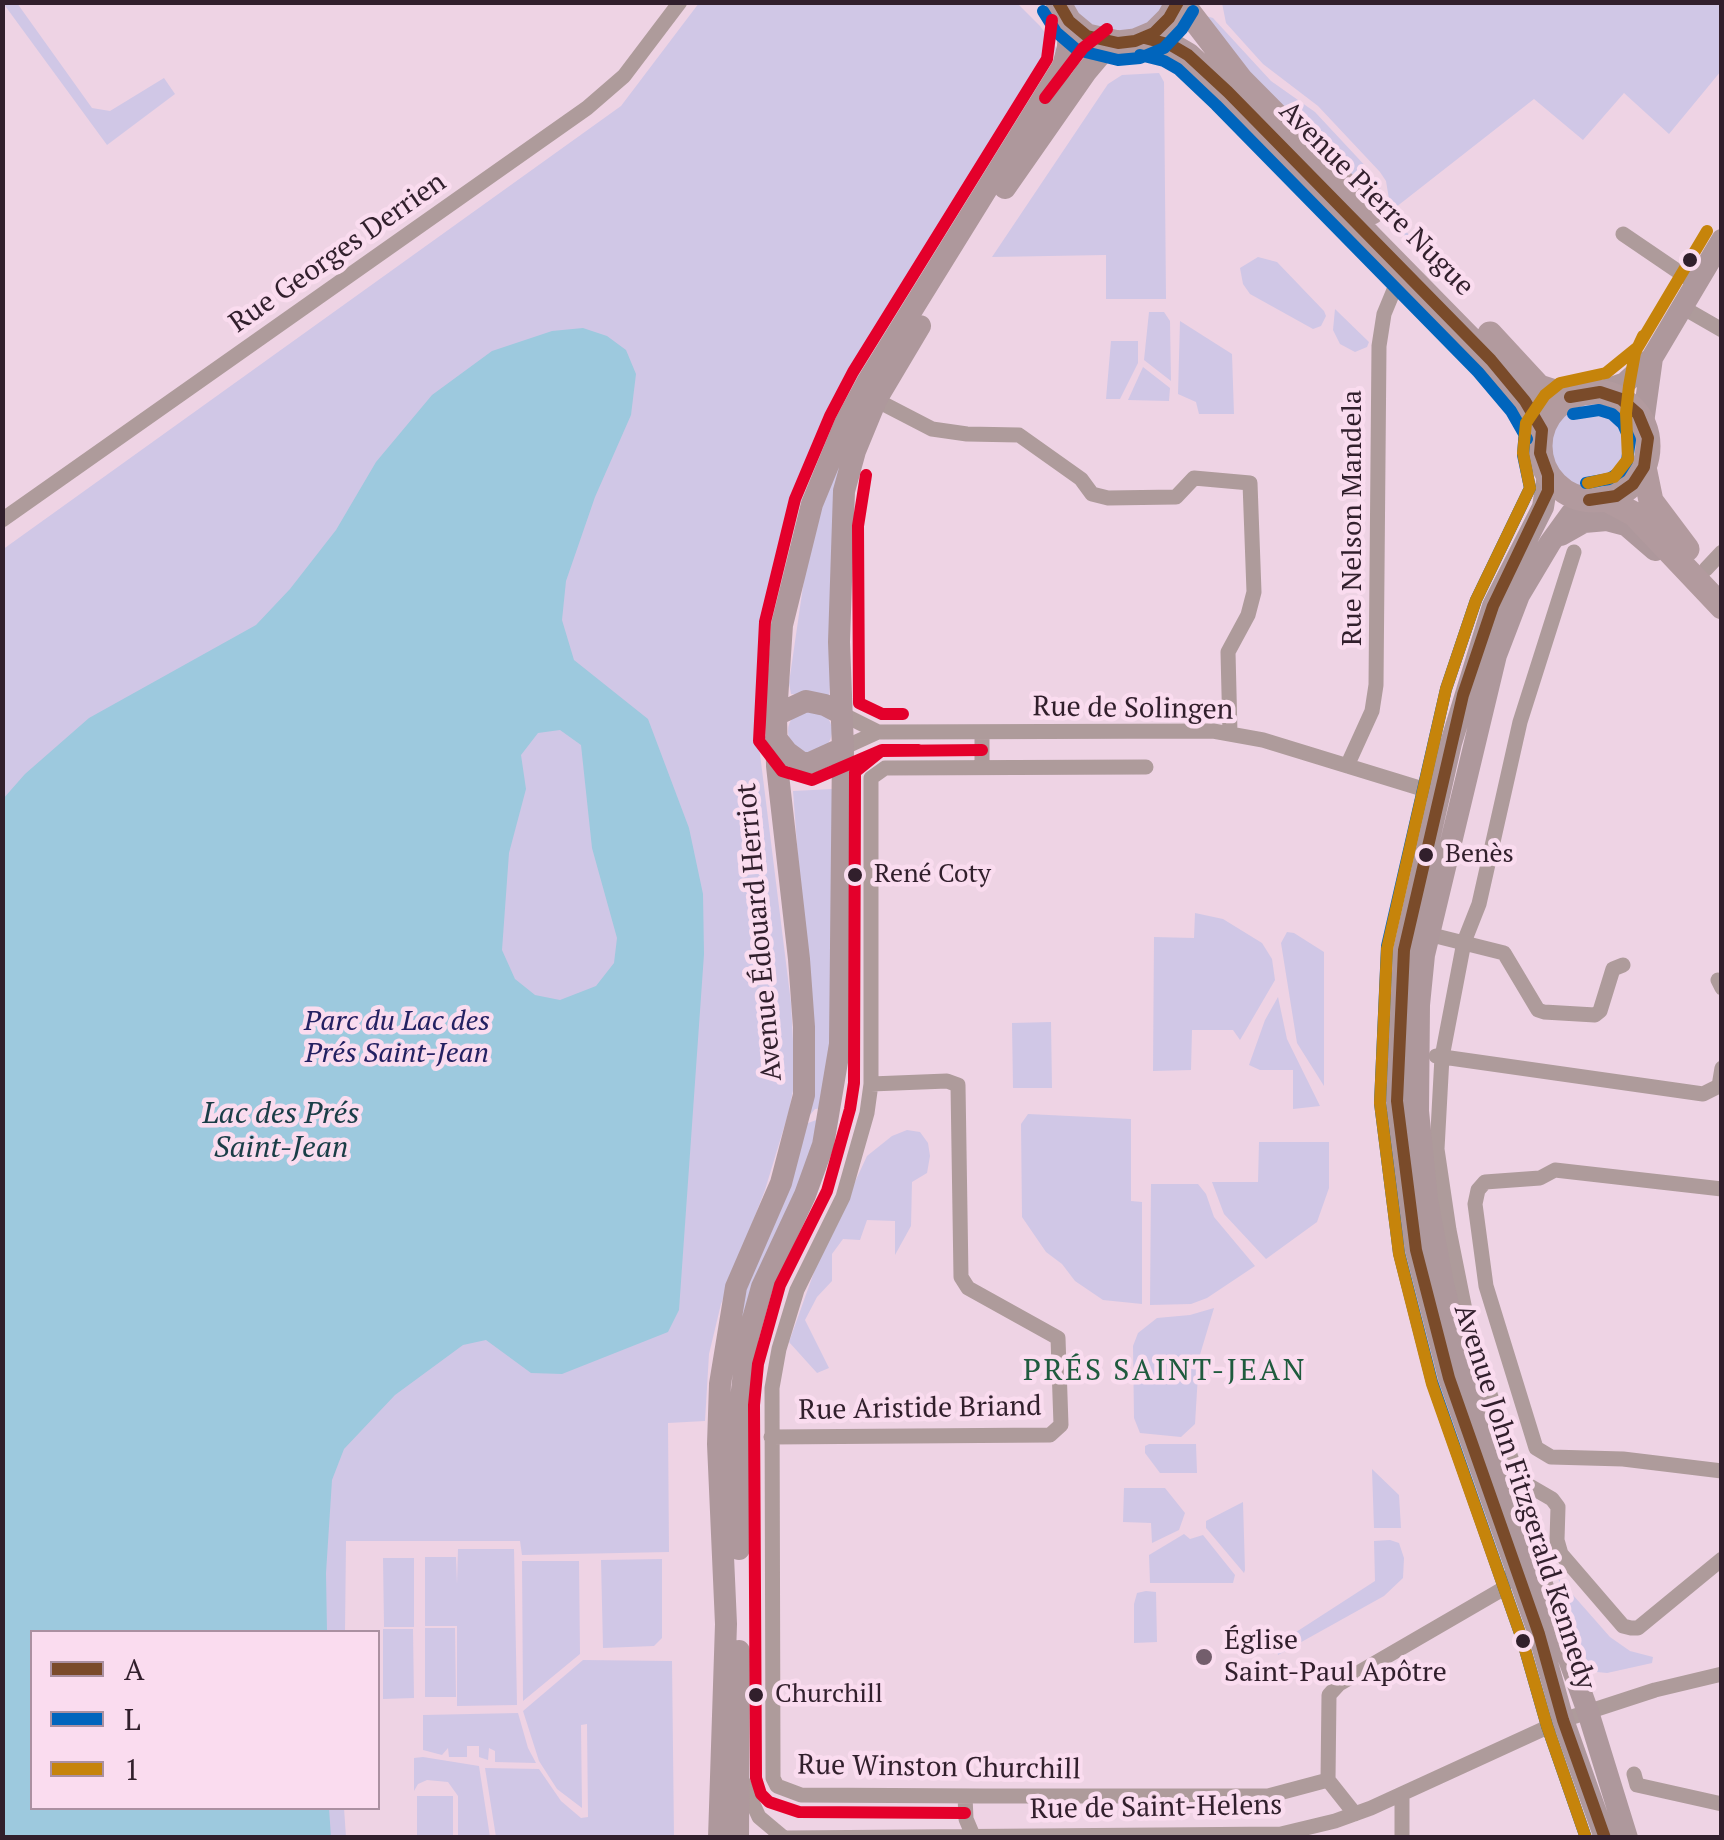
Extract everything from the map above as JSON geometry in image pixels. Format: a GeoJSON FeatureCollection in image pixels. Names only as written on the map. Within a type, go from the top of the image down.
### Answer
{"type":"FeatureCollection","features":[{"type":"Feature","properties":{"kind":"main road","name":"Avenue Pierre Nugue"},"geometry":{"type":"LineString","coordinates":[[1145,38],[1162,26],[1179,2],[1241,80],[1540,387],[1570,398]]}},
{"type":"Feature","properties":{"kind":"main road"},"geometry":{"type":"LineString","coordinates":[[1060,10],[1087,36],[1118,44]]}},
{"type":"Feature","properties":{"kind":"main road","name":"Avenue Édouard Herriot"},"geometry":{"type":"LineString","coordinates":[[719,1838],[726,1624],[718,1444],[720,1384],[736,1287],[781,1183],[804,1095],[799,958],[776,726],[782,625],[812,504],[829,458],[868,381],[1063,66],[1068,47],[1060,10]]}},
{"type":"Feature","properties":{"kind":"main road","name":"Avenue Pierre Nugue"},"geometry":{"type":"LineString","coordinates":[[1145,38],[1171,45],[1201,66],[1491,360],[1525,401],[1542,430]]}},
{"type":"Feature","properties":{"kind":"main road"},"geometry":{"type":"LineString","coordinates":[[738,1838],[739,1416],[748,1337],[762,1287],[806,1195],[823,1145],[840,1044],[843,748],[839,642],[844,491],[876,400],[956,263],[1021,164],[1102,53],[1118,44],[1145,38]]}},
{"type":"Feature","properties":{"kind":"main road"},"geometry":{"type":"LineString","coordinates":[[1718,583],[1634,514],[1562,490],[1548,475],[1540,453],[1542,430],[1558,406],[1570,398],[1625,383],[1652,358],[1722,240]]}},
{"type":"Feature","properties":{"kind":"main road"},"geometry":{"type":"LineString","coordinates":[[1652,358],[1644,423],[1648,438],[1644,467],[1651,501],[1718,583]]}},
{"type":"Feature","properties":{"kind":"main road"},"geometry":{"type":"LineString","coordinates":[[1600,392],[1630,406],[1644,423]]}},
{"type":"Feature","properties":{"kind":"main road"},"geometry":{"type":"LineString","coordinates":[[1597,499],[1625,491],[1644,467]]}},
{"type":"Feature","properties":{"kind":"main road","name":"Avenue John Fitzgerald Kennedy"},"geometry":{"type":"LineString","coordinates":[[1548,475],[1543,507],[1492,606],[1463,694],[1440,794],[1397,1086],[1408,1203],[1449,1378],[1605,1838]]}},
{"type":"Feature","properties":{"kind":"main road","name":"Avenue John Fitzgerald Kennedy"},"geometry":{"type":"LineString","coordinates":[[1597,499],[1571,514],[1550,543],[1520,595],[1496,655],[1418,929],[1418,1112],[1425,1183],[1451,1322],[1497,1465],[1588,1712],[1627,1838]]}},
{"type":"Feature","properties":{"kind":"main road"},"geometry":{"type":"LineString","coordinates":[[1550,543],[1584,522],[1607,520],[1626,525],[1718,583]]}},
{"type":"Feature","properties":{"kind":"main road"},"geometry":{"type":"LineString","coordinates":[[842,714],[806,702],[776,726],[786,752],[802,763],[843,748]]}},
{"type":"Feature","properties":{"kind":"street","name":"Rue Georges Derrien"},"geometry":{"type":"LineString","coordinates":[[2,520],[586,108],[624,76],[680,2]]}},
{"type":"Feature","properties":{"kind":"street"},"geometry":{"type":"LineString","coordinates":[[1623,234],[1696,284]]}},
{"type":"Feature","properties":{"kind":"street","name":"Rue Nelson Mandela"},"geometry":{"type":"LineString","coordinates":[[1347,766],[1372,711],[1376,685],[1379,346],[1384,314],[1403,268]]}},
{"type":"Feature","properties":{"kind":"street"},"geometry":{"type":"LineString","coordinates":[[1682,306],[1722,330]]}},
{"type":"Feature","properties":{"kind":"street"},"geometry":{"type":"LineString","coordinates":[[876,400],[932,429],[1019,435],[1081,479],[1092,494],[1108,498],[1176,496],[1194,478],[1250,483],[1254,592],[1248,616],[1228,652],[1230,733]]}},
{"type":"Feature","properties":{"kind":"street"},"geometry":{"type":"LineString","coordinates":[[1574,552],[1520,722],[1479,904],[1464,942],[1442,1057],[1437,1148],[1449,1230],[1469,1330],[1516,1472],[1521,1481],[1552,1499],[1558,1507],[1557,1540],[1562,1554],[1622,1626],[1638,1628],[1722,1559]]}},
{"type":"Feature","properties":{"kind":"street","name":"Rue de Solingen"},"geometry":{"type":"LineString","coordinates":[[842,714],[878,732]]}},
{"type":"Feature","properties":{"kind":"street","name":"Rue de Solingen"},"geometry":{"type":"LineString","coordinates":[[843,748],[878,732],[1230,733],[1440,794]]}},
{"type":"Feature","properties":{"kind":"street"},"geometry":{"type":"LineString","coordinates":[[982,732],[982,767]]}},
{"type":"Feature","properties":{"kind":"street"},"geometry":{"type":"LineString","coordinates":[[771,1437],[775,1367],[787,1322],[797,1290],[843,1197],[867,1112],[871,1084],[872,778],[885,768],[1146,768]]}},
{"type":"Feature","properties":{"kind":"street"},"geometry":{"type":"LineString","coordinates":[[1418,929],[1504,953],[1538,1010],[1544,1012],[1595,1016],[1613,969],[1623,965]]}},
{"type":"Feature","properties":{"kind":"street"},"geometry":{"type":"LineString","coordinates":[[1417,1055],[1703,1094],[1719,1086],[1722,1068]]}},
{"type":"Feature","properties":{"kind":"street","name":"Rue Aristide Briand"},"geometry":{"type":"LineString","coordinates":[[771,1437],[1050,1435],[1061,1425],[1058,1338],[968,1288],[961,1277],[958,1084],[871,1084]]}},
{"type":"Feature","properties":{"kind":"street"},"geometry":{"type":"LineString","coordinates":[[1722,1189],[1555,1170],[1540,1178],[1485,1182],[1478,1190],[1476,1204],[1486,1286],[1536,1448],[1552,1457],[1722,1471]]}},
{"type":"Feature","properties":{"kind":"street"},"geometry":{"type":"LineString","coordinates":[[739,1416],[771,1420]]}},
{"type":"Feature","properties":{"kind":"street","name":"Rue Winston Churchill"},"geometry":{"type":"LineString","coordinates":[[771,1437],[773,1778],[777,1786],[801,1795],[1268,1796],[1328,1780]]}},
{"type":"Feature","properties":{"kind":"street"},"geometry":{"type":"LineString","coordinates":[[1355,1814],[1328,1780],[1329,1695],[1338,1684],[1501,1590],[1516,1568]]}},
{"type":"Feature","properties":{"kind":"street","name":"Rue de Saint-Helens"},"geometry":{"type":"LineString","coordinates":[[785,1838],[1254,1835],[1309,1828],[1402,1796],[1564,1720],[1655,1690],[1722,1674]]}},
{"type":"Feature","properties":{"kind":"street"},"geometry":{"type":"LineString","coordinates":[[740,1772],[759,1817],[785,1838]]}},
{"type":"Feature","properties":{"kind":"street"},"geometry":{"type":"LineString","coordinates":[[1634,1774],[1636,1785],[1722,1804]]}},
{"type":"Feature","properties":{"kind":"street"},"geometry":{"type":"LineString","coordinates":[[965,1796],[966,1820],[974,1837]]}},
{"type":"Feature","properties":{"kind":"street"},"geometry":{"type":"LineString","coordinates":[[1402,1796],[1402,1838]]}},
{"type":"Feature","properties":{"kind":"green space"},"geometry":{"type":"Polygon","coordinates":[[[3,3],[17,3],[92,108],[110,111],[164,78],[175,94],[107,145],[3,3]]]}},
{"type":"Feature","properties":{"kind":"green space","name":"Parc du Lac des Prés Saint-Jean"},"geometry":{"type":"Polygon","coordinates":[[[699,3],[1018,4],[1057,49],[846,395],[820,448],[797,513],[768,616],[759,746],[791,1003],[795,1080],[765,1190],[721,1304],[709,1354],[705,1421],[668,1423],[669,1552],[522,1555],[520,1541],[346,1541],[345,1630],[30,1630],[30,1810],[344,1810],[346,1837],[3,1837],[2,550],[621,106],[699,3]]]}},
{"type":"Feature","properties":{"kind":"green space"},"geometry":{"type":"Polygon","coordinates":[[[1068,3],[1169,3],[1161,14],[1132,33],[1086,24],[1068,3]]]}},
{"type":"Feature","properties":{"kind":"green space"},"geometry":{"type":"Polygon","coordinates":[[[1222,3],[1721,3],[1721,71],[1669,134],[1624,93],[1583,140],[1534,99],[1391,211],[1386,181],[1380,172],[1318,106],[1263,64],[1226,23],[1222,3]]]}},
{"type":"Feature","properties":{"kind":"green space"},"geometry":{"type":"Polygon","coordinates":[[[1206,16],[1213,18],[1271,81],[1315,112],[1379,183],[1385,210],[1434,260],[1428,260],[1246,76],[1206,16]]]}},
{"type":"Feature","properties":{"kind":"green space"},"geometry":{"type":"Polygon","coordinates":[[[1159,73],[1164,82],[1166,299],[1106,299],[1106,255],[992,257],[1108,84],[1122,75],[1159,73]]]}},
{"type":"Feature","properties":{"kind":"green space"},"geometry":{"type":"Polygon","coordinates":[[[1258,257],[1277,262],[1324,311],[1321,326],[1313,329],[1250,294],[1240,268],[1258,257]]]}},
{"type":"Feature","properties":{"kind":"green space"},"geometry":{"type":"Polygon","coordinates":[[[1335,309],[1369,342],[1367,347],[1355,352],[1340,344],[1333,330],[1335,309]]]}},
{"type":"Feature","properties":{"kind":"green space"},"geometry":{"type":"Polygon","coordinates":[[[1149,312],[1164,312],[1170,321],[1171,381],[1144,360],[1149,312]]]}},
{"type":"Feature","properties":{"kind":"green space"},"geometry":{"type":"Polygon","coordinates":[[[1180,321],[1232,354],[1234,414],[1199,414],[1196,402],[1178,394],[1180,321]]]}},
{"type":"Feature","properties":{"kind":"green space"},"geometry":{"type":"Polygon","coordinates":[[[1111,341],[1138,341],[1138,363],[1120,399],[1106,399],[1111,341]]]}},
{"type":"Feature","properties":{"kind":"green space"},"geometry":{"type":"Polygon","coordinates":[[[1143,367],[1170,388],[1169,401],[1128,400],[1143,367]]]}},
{"type":"Feature","properties":{"kind":"green space"},"geometry":{"type":"Polygon","coordinates":[[[1595,401],[1628,414],[1641,447],[1628,480],[1595,493],[1562,480],[1549,447],[1562,414],[1595,401]]]}},
{"type":"Feature","properties":{"kind":"green space"},"geometry":{"type":"Polygon","coordinates":[[[852,427],[829,698],[791,694],[789,683],[808,552],[820,501],[852,427]]]}},
{"type":"Feature","properties":{"kind":"green space"},"geometry":{"type":"Polygon","coordinates":[[[810,709],[825,716],[832,731],[825,746],[810,753],[795,746],[788,731],[795,716],[810,709]]]}},
{"type":"Feature","properties":{"kind":"green space"},"geometry":{"type":"Polygon","coordinates":[[[833,789],[832,1042],[826,1108],[815,1109],[809,1116],[808,992],[793,791],[833,789]]]}},
{"type":"Feature","properties":{"kind":"green space"},"geometry":{"type":"Polygon","coordinates":[[[1195,913],[1223,919],[1262,943],[1272,959],[1275,980],[1240,1040],[1233,1030],[1192,1030],[1191,1070],[1153,1071],[1154,937],[1194,938],[1195,913]]]}},
{"type":"Feature","properties":{"kind":"green space"},"geometry":{"type":"Polygon","coordinates":[[[1287,932],[1324,952],[1324,1086],[1297,1043],[1281,943],[1287,932]]]}},
{"type":"Feature","properties":{"kind":"green space"},"geometry":{"type":"Polygon","coordinates":[[[1278,997],[1287,1039],[1320,1106],[1293,1109],[1293,1070],[1260,1070],[1249,1065],[1278,997]]]}},
{"type":"Feature","properties":{"kind":"green space"},"geometry":{"type":"Polygon","coordinates":[[[1051,1022],[1052,1088],[1013,1088],[1012,1023],[1051,1022]]]}},
{"type":"Feature","properties":{"kind":"green space"},"geometry":{"type":"Polygon","coordinates":[[[1028,1114],[1131,1119],[1131,1201],[1142,1202],[1142,1304],[1103,1300],[1075,1281],[1046,1252],[1022,1217],[1021,1124],[1028,1114]]]}},
{"type":"Feature","properties":{"kind":"green space"},"geometry":{"type":"Polygon","coordinates":[[[823,1119],[737,1350],[740,1294],[800,1126],[823,1119]]]}},
{"type":"Feature","properties":{"kind":"green space"},"geometry":{"type":"Polygon","coordinates":[[[907,1130],[920,1132],[928,1143],[930,1156],[927,1173],[912,1182],[911,1226],[895,1255],[895,1221],[867,1220],[860,1240],[843,1239],[832,1254],[832,1281],[817,1297],[805,1320],[829,1368],[817,1373],[789,1342],[818,1261],[867,1156],[892,1136],[907,1130]]]}},
{"type":"Feature","properties":{"kind":"green space"},"geometry":{"type":"Polygon","coordinates":[[[1259,1142],[1329,1142],[1329,1188],[1317,1222],[1266,1259],[1224,1214],[1212,1182],[1258,1182],[1259,1142]]]}},
{"type":"Feature","properties":{"kind":"green space"},"geometry":{"type":"Polygon","coordinates":[[[1151,1184],[1198,1184],[1214,1217],[1255,1266],[1207,1298],[1191,1304],[1150,1305],[1151,1184]]]}},
{"type":"Feature","properties":{"kind":"green space"},"geometry":{"type":"Polygon","coordinates":[[[1214,1308],[1199,1358],[1195,1424],[1181,1437],[1140,1433],[1134,1418],[1133,1346],[1138,1333],[1157,1318],[1214,1308]]]}},
{"type":"Feature","properties":{"kind":"green space"},"geometry":{"type":"Polygon","coordinates":[[[1149,1444],[1196,1444],[1197,1473],[1160,1473],[1145,1453],[1149,1444]]]}},
{"type":"Feature","properties":{"kind":"green space"},"geometry":{"type":"Polygon","coordinates":[[[1372,1469],[1399,1495],[1401,1528],[1374,1528],[1372,1469]]]}},
{"type":"Feature","properties":{"kind":"green space"},"geometry":{"type":"Polygon","coordinates":[[[1124,1488],[1165,1488],[1185,1513],[1179,1530],[1152,1543],[1151,1523],[1123,1522],[1124,1488]]]}},
{"type":"Feature","properties":{"kind":"green space"},"geometry":{"type":"Polygon","coordinates":[[[1243,1502],[1244,1573],[1206,1528],[1206,1521],[1243,1502]]]}},
{"type":"Feature","properties":{"kind":"green space"},"geometry":{"type":"Polygon","coordinates":[[[1184,1534],[1190,1539],[1203,1535],[1235,1575],[1233,1583],[1150,1583],[1149,1555],[1184,1534]]]}},
{"type":"Feature","properties":{"kind":"green space"},"geometry":{"type":"Polygon","coordinates":[[[1374,1541],[1399,1543],[1404,1558],[1403,1578],[1384,1596],[1278,1655],[1276,1645],[1375,1581],[1374,1541]]]}},
{"type":"Feature","properties":{"kind":"green space"},"geometry":{"type":"Polygon","coordinates":[[[458,1549],[514,1549],[517,1705],[457,1706],[457,1626],[425,1626],[425,1557],[456,1557],[457,1584],[458,1549]]]}},
{"type":"Feature","properties":{"kind":"green space"},"geometry":{"type":"Polygon","coordinates":[[[383,1558],[414,1558],[414,1627],[384,1627],[383,1558]]]}},
{"type":"Feature","properties":{"kind":"green space"},"geometry":{"type":"Polygon","coordinates":[[[662,1559],[662,1638],[654,1646],[603,1648],[601,1560],[662,1559]]]}},
{"type":"Feature","properties":{"kind":"green space"},"geometry":{"type":"Polygon","coordinates":[[[522,1561],[579,1561],[580,1654],[523,1701],[522,1561]]]}},
{"type":"Feature","properties":{"kind":"green space"},"geometry":{"type":"Polygon","coordinates":[[[1558,1578],[1610,1637],[1630,1651],[1653,1657],[1652,1663],[1607,1673],[1597,1672],[1588,1664],[1558,1578]]]}},
{"type":"Feature","properties":{"kind":"green space"},"geometry":{"type":"Polygon","coordinates":[[[1156,1592],[1157,1642],[1134,1643],[1134,1604],[1137,1593],[1156,1592]]]}},
{"type":"Feature","properties":{"kind":"green space"},"geometry":{"type":"Polygon","coordinates":[[[425,1628],[455,1628],[456,1697],[425,1697],[425,1628]]]}},
{"type":"Feature","properties":{"kind":"green space"},"geometry":{"type":"Polygon","coordinates":[[[383,1629],[413,1629],[414,1698],[383,1699],[383,1629]]]}},
{"type":"Feature","properties":{"kind":"green space"},"geometry":{"type":"Polygon","coordinates":[[[583,1660],[672,1661],[674,1837],[496,1837],[485,1768],[539,1769],[561,1801],[581,1818],[588,1817],[587,1724],[581,1725],[582,1808],[557,1789],[539,1761],[523,1711],[583,1660]]]}},
{"type":"Feature","properties":{"kind":"green space"},"geometry":{"type":"Polygon","coordinates":[[[518,1713],[536,1763],[495,1762],[495,1751],[489,1748],[488,1760],[479,1757],[479,1746],[467,1746],[467,1757],[449,1757],[448,1748],[442,1755],[423,1750],[423,1715],[518,1713]]]}},
{"type":"Feature","properties":{"kind":"green space"},"geometry":{"type":"Polygon","coordinates":[[[414,1758],[479,1766],[490,1837],[458,1837],[458,1796],[448,1782],[427,1780],[414,1791],[414,1758]]]}},
{"type":"Feature","properties":{"kind":"green space"},"geometry":{"type":"Polygon","coordinates":[[[417,1796],[453,1796],[453,1837],[417,1837],[417,1796]]]}},
{"type":"Feature","properties":{"kind":"water","name":"Lac des Prés Saint-Jean"},"geometry":{"type":"Polygon","coordinates":[[[583,328],[607,336],[626,350],[636,374],[631,415],[595,497],[566,581],[562,620],[574,660],[648,719],[689,828],[703,894],[704,954],[679,1310],[668,1332],[562,1374],[531,1373],[486,1340],[463,1345],[395,1395],[344,1449],[332,1480],[327,1630],[30,1630],[30,1810],[329,1810],[331,1837],[3,1837],[3,799],[25,774],[89,718],[256,625],[336,530],[376,462],[432,395],[492,351],[552,331],[583,328]],[[560,730],[538,733],[521,755],[526,789],[509,853],[502,950],[515,979],[535,995],[560,1000],[596,986],[614,963],[617,938],[592,848],[581,745],[560,730]]]}},
{"type":"Feature","properties":{"kind":"transit line","name":"A"},"geometry":{"type":"LineString","coordinates":[[1058,2],[1069,21],[1087,36],[1118,43],[1154,33],[1178,2]]}},
{"type":"Feature","properties":{"kind":"transit line","name":"L"},"geometry":{"type":"LineString","coordinates":[[1043,11],[1056,32],[1077,50],[1118,60],[1140,58],[1164,48],[1193,11]]}},
{"type":"Feature","properties":{"kind":"transit line"},"geometry":{"type":"LineString","coordinates":[[918,750],[882,750],[812,780],[782,771],[759,741],[765,622],[795,499],[830,416],[853,372],[1047,59],[1052,20]]}},
{"type":"Feature","properties":{"kind":"transit line"},"geometry":{"type":"LineString","coordinates":[[1045,98],[1083,48],[1107,29]]}},
{"type":"Feature","properties":{"kind":"transit line","name":"A"},"geometry":{"type":"LineString","coordinates":[[1145,38],[1171,45],[1188,55],[1228,92],[1491,360],[1525,401],[1542,430]]}},
{"type":"Feature","properties":{"kind":"transit line","name":"L"},"geometry":{"type":"LineString","coordinates":[[1140,55],[1178,69],[1216,105],[1478,372],[1511,411],[1527,439]]}},
{"type":"Feature","properties":{"kind":"transit line","name":"1"},"geometry":{"type":"LineString","coordinates":[[1586,1838],[1522,1639],[1432,1384],[1399,1254],[1380,1103],[1387,949],[1446,689],[1476,600],[1530,488],[1523,453],[1526,423],[1545,395],[1560,383],[1606,373],[1638,347],[1707,231]]}},
{"type":"Feature","properties":{"kind":"transit line","name":"1"},"geometry":{"type":"LineString","coordinates":[[1588,483],[1614,477],[1628,459],[1629,386],[1635,353],[1643,336]]}},
{"type":"Feature","properties":{"kind":"transit line","name":"A"},"geometry":{"type":"LineString","coordinates":[[1570,397],[1600,392],[1621,399],[1638,414],[1648,438],[1644,467],[1633,484],[1616,496],[1589,500]]}},
{"type":"Feature","properties":{"kind":"transit line","name":"L"},"geometry":{"type":"LineString","coordinates":[[1573,414],[1599,410],[1612,414],[1623,424],[1630,440],[1627,461],[1620,472],[1609,479],[1586,483]]}},
{"type":"Feature","properties":{"kind":"transit line","name":"L"},"geometry":{"type":"LineString","coordinates":[[1525,428],[1523,455],[1530,488],[1476,600],[1446,689],[1387,946],[1380,1103],[1399,1253],[1432,1382],[1522,1639],[1586,1838]]}},
{"type":"Feature","properties":{"kind":"transit line","name":"A"},"geometry":{"type":"LineString","coordinates":[[1542,430],[1540,453],[1548,475],[1548,491],[1493,606],[1463,695],[1404,950],[1397,1101],[1416,1250],[1449,1378],[1539,1634],[1563,1720],[1605,1838]]}},
{"type":"Feature","properties":{"kind":"transit line"},"geometry":{"type":"LineString","coordinates":[[866,475],[858,526],[859,703],[882,714],[903,714]]}},
{"type":"Feature","properties":{"kind":"transit line"},"geometry":{"type":"LineString","coordinates":[[965,1813],[799,1812],[769,1802],[761,1794],[756,1778],[754,1405],[758,1364],[780,1285],[827,1191],[850,1109],[854,1083],[855,772],[881,751],[982,750]]}},
{"type":"Feature","properties":{"kind":"place","name":"Benès"},"geometry":{"type":"Point","coordinates":[1426,855]}},
{"type":"Feature","properties":{"kind":"place","name":"René Coty"},"geometry":{"type":"Point","coordinates":[855,875]}},
{"type":"Feature","properties":{"kind":"place","name":"Église Saint-Paul Apôtre"},"geometry":{"type":"Point","coordinates":[1204,1657]}},
{"type":"Feature","properties":{"kind":"place","name":"Churchill"},"geometry":{"type":"Point","coordinates":[756,1695]}},
{"type":"Feature","properties":{"kind":"district","name":"PRÉS SAINT-JEAN"},"geometry":{"type":"Point","coordinates":[1165,1371]}}]}
